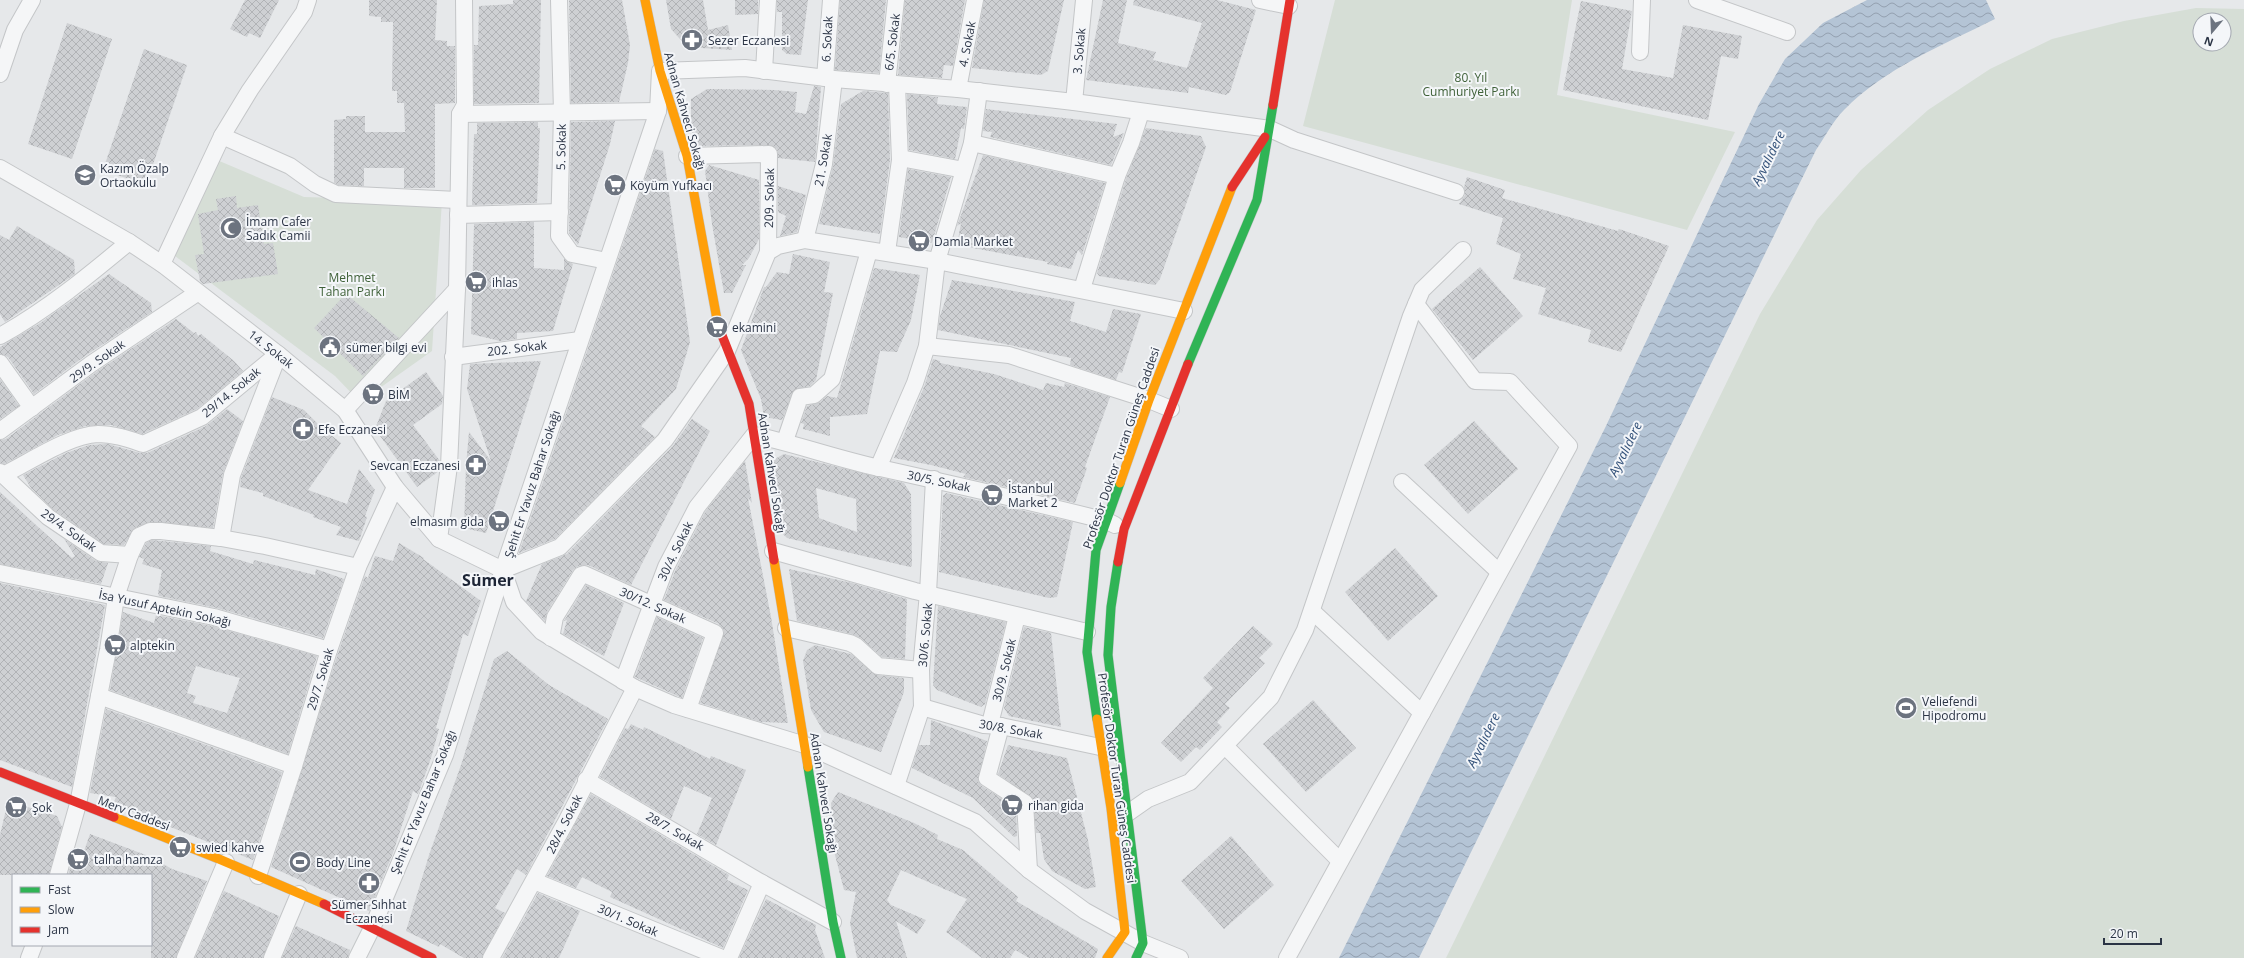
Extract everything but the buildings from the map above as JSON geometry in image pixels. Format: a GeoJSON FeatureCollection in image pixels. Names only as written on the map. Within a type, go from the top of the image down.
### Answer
{"type":"FeatureCollection","features":[{"type":"Feature","properties":{"kind":"main road","name":"Adnan Kahveci Sokağı"},"geometry":{"type":"LineString","coordinates":[[645,0],[660,71],[687,156],[710,286],[718,322],[727,351],[749,404],[833,922],[841,958]]}},
{"type":"Feature","properties":{"kind":"main road","name":"Profesör Doktor Turan Güneş Caddesi"},"geometry":{"type":"LineString","coordinates":[[1143,943],[1108,655],[1109,614],[1124,529],[1204,321],[1257,200],[1290,3]]}},
{"type":"Feature","properties":{"kind":"main road","name":"Profesör Doktor Turan Güneş Caddesi"},"geometry":{"type":"LineString","coordinates":[[1125,932],[1112,816],[1100,747],[1087,652],[1096,550],[1149,400],[1230,190],[1270,129]]}},
{"type":"Feature","properties":{"kind":"main road","name":"Merv Caddesi"},"geometry":{"type":"LineString","coordinates":[[0,772],[226,862],[373,926],[432,958]]}},
{"type":"Feature","properties":{"kind":"main road"},"geometry":{"type":"LineString","coordinates":[[1107,958],[1125,932]]}},
{"type":"Feature","properties":{"kind":"main road"},"geometry":{"type":"LineString","coordinates":[[1136,958],[1143,943]]}},
{"type":"Feature","properties":{"kind":"street"},"geometry":{"type":"LineString","coordinates":[[0,74],[15,30],[32,0]]}},
{"type":"Feature","properties":{"kind":"street"},"geometry":{"type":"LineString","coordinates":[[162,264],[222,136],[250,90],[304,12],[308,0]]}},
{"type":"Feature","properties":{"kind":"street"},"geometry":{"type":"LineString","coordinates":[[439,539],[449,466],[457,289],[460,114],[465,105],[464,0]]}},
{"type":"Feature","properties":{"kind":"street","name":"5. Sokak"},"geometry":{"type":"LineString","coordinates":[[559,0],[562,112],[559,236],[572,254],[607,261]]}},
{"type":"Feature","properties":{"kind":"street"},"geometry":{"type":"LineString","coordinates":[[764,71],[768,0]]}},
{"type":"Feature","properties":{"kind":"street","name":"6. Sokak"},"geometry":{"type":"LineString","coordinates":[[830,79],[831,0]]}},
{"type":"Feature","properties":{"kind":"street","name":"6/5. Sokak"},"geometry":{"type":"LineString","coordinates":[[887,252],[900,158],[892,85],[896,0]]}},
{"type":"Feature","properties":{"kind":"street","name":"4. Sokak"},"geometry":{"type":"LineString","coordinates":[[958,89],[975,0]]}},
{"type":"Feature","properties":{"kind":"street","name":"3. Sokak"},"geometry":{"type":"LineString","coordinates":[[1074,102],[1084,0]]}},
{"type":"Feature","properties":{"kind":"street"},"geometry":{"type":"LineString","coordinates":[[1260,0],[1290,3]]}},
{"type":"Feature","properties":{"kind":"street"},"geometry":{"type":"LineString","coordinates":[[1640,52],[1642,0]]}},
{"type":"Feature","properties":{"kind":"street"},"geometry":{"type":"LineString","coordinates":[[1697,0],[1787,32]]}},
{"type":"Feature","properties":{"kind":"street"},"geometry":{"type":"LineString","coordinates":[[660,71],[745,68],[830,79],[958,89],[1074,102],[1270,129],[1294,140],[1456,192]]}},
{"type":"Feature","properties":{"kind":"street","name":"Şehit Er Yavuz Bahar Sokağı"},"geometry":{"type":"LineString","coordinates":[[357,958],[373,926],[445,755],[503,570],[658,111],[660,71]]}},
{"type":"Feature","properties":{"kind":"street","name":"21. Sokak"},"geometry":{"type":"LineString","coordinates":[[805,240],[824,164],[830,79]]}},
{"type":"Feature","properties":{"kind":"street"},"geometry":{"type":"LineString","coordinates":[[878,468],[915,383],[927,346],[937,262],[972,143],[979,91]]}},
{"type":"Feature","properties":{"kind":"street"},"geometry":{"type":"LineString","coordinates":[[460,114],[658,111]]}},
{"type":"Feature","properties":{"kind":"street"},"geometry":{"type":"LineString","coordinates":[[1082,289],[1117,176],[1131,143],[1141,112]]}},
{"type":"Feature","properties":{"kind":"street"},"geometry":{"type":"LineString","coordinates":[[222,136],[290,166],[315,184],[336,194],[458,207],[560,212]]}},
{"type":"Feature","properties":{"kind":"street"},"geometry":{"type":"LineString","coordinates":[[972,143],[1117,176]]}},
{"type":"Feature","properties":{"kind":"street","name":"209. Sokak"},"geometry":{"type":"LineString","coordinates":[[687,156],[769,154],[768,252]]}},
{"type":"Feature","properties":{"kind":"street"},"geometry":{"type":"LineString","coordinates":[[900,158],[964,170]]}},
{"type":"Feature","properties":{"kind":"street","name":"14. Sokak"},"geometry":{"type":"LineString","coordinates":[[0,168],[129,242],[162,264],[197,293],[278,354],[345,410],[395,487],[439,539],[503,570]]}},
{"type":"Feature","properties":{"kind":"street"},"geometry":{"type":"LineString","coordinates":[[1180,958],[1143,943],[1085,911],[1029,870],[975,822],[805,745],[688,709],[629,685],[542,632],[514,602],[503,570],[560,547],[665,440],[727,351],[768,252],[778,246],[805,240],[869,251],[887,252],[1082,289],[1184,311]]}},
{"type":"Feature","properties":{"kind":"street"},"geometry":{"type":"LineString","coordinates":[[0,336],[46,307],[129,242]]}},
{"type":"Feature","properties":{"kind":"street"},"geometry":{"type":"LineString","coordinates":[[1128,813],[1148,800],[1190,782],[1271,697],[1305,630],[1422,290],[1463,250]]}},
{"type":"Feature","properties":{"kind":"street"},"geometry":{"type":"LineString","coordinates":[[786,441],[800,397],[814,396],[832,379],[869,251]]}},
{"type":"Feature","properties":{"kind":"street"},"geometry":{"type":"LineString","coordinates":[[345,410],[457,289]]}},
{"type":"Feature","properties":{"kind":"street","name":"29/9. Sokak"},"geometry":{"type":"LineString","coordinates":[[0,431],[91,364],[197,293]]}},
{"type":"Feature","properties":{"kind":"street"},"geometry":{"type":"LineString","coordinates":[[1287,958],[1569,446],[1510,382],[1475,381],[1416,304]]}},
{"type":"Feature","properties":{"kind":"street","name":"202. Sokak"},"geometry":{"type":"LineString","coordinates":[[453,356],[580,340]]}},
{"type":"Feature","properties":{"kind":"street"},"geometry":{"type":"LineString","coordinates":[[927,346],[1008,356],[1149,400],[1171,409]]}},
{"type":"Feature","properties":{"kind":"street"},"geometry":{"type":"LineString","coordinates":[[221,538],[232,475],[278,354]]}},
{"type":"Feature","properties":{"kind":"street","name":"29/14. Sokak"},"geometry":{"type":"LineString","coordinates":[[2,474],[73,440],[97,434],[116,435],[143,444],[202,417],[278,354]]}},
{"type":"Feature","properties":{"kind":"street"},"geometry":{"type":"LineString","coordinates":[[0,363],[32,408]]}},
{"type":"Feature","properties":{"kind":"street","name":"30/5. Sokak"},"geometry":{"type":"LineString","coordinates":[[754,435],[786,441],[878,468],[934,479],[1107,521],[1124,529]]}},
{"type":"Feature","properties":{"kind":"street","name":"30/4. Sokak"},"geometry":{"type":"LineString","coordinates":[[629,685],[652,605],[666,567],[697,507],[754,435]]}},
{"type":"Feature","properties":{"kind":"street","name":"29/4. Sokak"},"geometry":{"type":"LineString","coordinates":[[2,474],[48,517],[101,553],[130,555]]}},
{"type":"Feature","properties":{"kind":"street","name":"30/6. Sokak"},"geometry":{"type":"LineString","coordinates":[[896,786],[922,707],[921,670],[928,594],[934,479]]}},
{"type":"Feature","properties":{"kind":"street"},"geometry":{"type":"LineString","coordinates":[[1402,482],[1500,572]]}},
{"type":"Feature","properties":{"kind":"street","name":"29/7. Sokak"},"geometry":{"type":"LineString","coordinates":[[258,876],[294,766],[329,650],[358,567],[395,487]]}},
{"type":"Feature","properties":{"kind":"street"},"geometry":{"type":"LineString","coordinates":[[58,874],[78,804],[116,597],[130,555],[139,536],[150,531],[221,538],[265,546],[358,567]]}},
{"type":"Feature","properties":{"kind":"street"},"geometry":{"type":"LineString","coordinates":[[773,551],[928,594],[1088,632]]}},
{"type":"Feature","properties":{"kind":"street","name":"İsa Yusuf Aptekin Sokağı"},"geometry":{"type":"LineString","coordinates":[[0,573],[214,617],[329,650]]}},
{"type":"Feature","properties":{"kind":"street","name":"30/12. Sokak"},"geometry":{"type":"LineString","coordinates":[[551,638],[555,617],[577,581],[584,574],[715,632],[688,709]]}},
{"type":"Feature","properties":{"kind":"street"},"geometry":{"type":"LineString","coordinates":[[1312,611],[1422,713]]}},
{"type":"Feature","properties":{"kind":"street","name":"30/9. Sokak"},"geometry":{"type":"LineString","coordinates":[[1018,616],[995,725],[987,778],[1026,803],[1029,870]]}},
{"type":"Feature","properties":{"kind":"street"},"geometry":{"type":"LineString","coordinates":[[786,628],[850,643],[856,646],[878,666],[921,670]]}},
{"type":"Feature","properties":{"kind":"street","name":"28/4. Sokak"},"geometry":{"type":"LineString","coordinates":[[491,958],[534,881],[586,780],[629,685]]}},
{"type":"Feature","properties":{"kind":"street"},"geometry":{"type":"LineString","coordinates":[[99,696],[294,766]]}},
{"type":"Feature","properties":{"kind":"street","name":"30/8. Sokak"},"geometry":{"type":"LineString","coordinates":[[922,707],[984,725],[995,725],[1100,747]]}},
{"type":"Feature","properties":{"kind":"street"},"geometry":{"type":"LineString","coordinates":[[1225,746],[1340,861]]}},
{"type":"Feature","properties":{"kind":"street","name":"28/7. Sokak"},"geometry":{"type":"LineString","coordinates":[[586,780],[762,883],[833,922]]}},
{"type":"Feature","properties":{"kind":"street"},"geometry":{"type":"LineString","coordinates":[[185,958],[226,862]]}},
{"type":"Feature","properties":{"kind":"street","name":"30/1. Sokak"},"geometry":{"type":"LineString","coordinates":[[534,881],[713,957]]}},
{"type":"Feature","properties":{"kind":"street"},"geometry":{"type":"LineString","coordinates":[[729,958],[762,883]]}},
{"type":"Feature","properties":{"kind":"street"},"geometry":{"type":"LineString","coordinates":[[272,958],[299,894]]}},
{"type":"Feature","properties":{"kind":"street"},"geometry":{"type":"LineString","coordinates":[[29,958],[34,946]]}},
{"type":"Feature","properties":{"kind":"green space","name":"80. Yıl Cumhuriyet Parkı"},"geometry":{"type":"Polygon","coordinates":[[[1335,0],[1572,0],[1557,95],[1735,132],[1687,230],[1303,126],[1335,0]]]}},
{"type":"Feature","properties":{"kind":"green space","name":"Veliefendi Hipodromu"},"geometry":{"type":"Polygon","coordinates":[[[2196,8],[2244,9],[2244,958],[1446,958],[1760,314],[1817,220],[1861,170],[1928,110],[1990,69],[2052,39],[2124,21],[2196,8]]]}},
{"type":"Feature","properties":{"kind":"green space","name":"Mehmet Tahan Parkı"},"geometry":{"type":"Polygon","coordinates":[[[217,160],[304,197],[442,201],[432,351],[360,402],[335,376],[171,253],[217,160]]]}},
{"type":"Feature","properties":{"kind":"water","name":"Ayvalıdere"},"geometry":{"type":"Polygon","coordinates":[[[1867,0],[1986,0],[1995,19],[1915,58],[1896,70],[1860,95],[1840,114],[1833,124],[1816,150],[1419,958],[1339,958],[1605,428],[1759,104],[1785,59],[1823,23],[1867,0]]]}},
{"type":"Feature","properties":{"kind":"traffic: fast"},"geometry":{"type":"LineString","coordinates":[[1188,364],[1257,200],[1273,105]]}},
{"type":"Feature","properties":{"kind":"traffic: fast"},"geometry":{"type":"LineString","coordinates":[[1097,719],[1087,652],[1096,550],[1120,483]]}},
{"type":"Feature","properties":{"kind":"traffic: fast"},"geometry":{"type":"LineString","coordinates":[[1118,562],[1111,607],[1108,655],[1143,943],[1136,958]]}},
{"type":"Feature","properties":{"kind":"traffic: fast"},"geometry":{"type":"LineString","coordinates":[[808,767],[833,922],[841,958]]}},
{"type":"Feature","properties":{"kind":"traffic: slow"},"geometry":{"type":"LineString","coordinates":[[645,0],[660,71],[687,156],[718,325]]}},
{"type":"Feature","properties":{"kind":"traffic: slow"},"geometry":{"type":"LineString","coordinates":[[1120,483],[1149,400],[1232,187]]}},
{"type":"Feature","properties":{"kind":"traffic: slow"},"geometry":{"type":"LineString","coordinates":[[774,560],[808,767]]}},
{"type":"Feature","properties":{"kind":"traffic: slow"},"geometry":{"type":"LineString","coordinates":[[1097,719],[1111,808],[1125,932],[1107,958]]}},
{"type":"Feature","properties":{"kind":"traffic: slow"},"geometry":{"type":"LineString","coordinates":[[114,817],[219,859],[324,904]]}},
{"type":"Feature","properties":{"kind":"traffic: jam"},"geometry":{"type":"LineString","coordinates":[[1273,105],[1290,0]]}},
{"type":"Feature","properties":{"kind":"traffic: jam"},"geometry":{"type":"LineString","coordinates":[[1232,187],[1265,137]]}},
{"type":"Feature","properties":{"kind":"traffic: jam"},"geometry":{"type":"LineString","coordinates":[[718,325],[749,404],[774,560]]}},
{"type":"Feature","properties":{"kind":"traffic: jam"},"geometry":{"type":"LineString","coordinates":[[1118,562],[1124,529],[1188,364]]}},
{"type":"Feature","properties":{"kind":"traffic: jam"},"geometry":{"type":"LineString","coordinates":[[0,772],[114,817]]}},
{"type":"Feature","properties":{"kind":"traffic: jam"},"geometry":{"type":"LineString","coordinates":[[324,904],[432,958]]}},
{"type":"Feature","properties":{"kind":"place","name":"Sezer Eczanesi"},"geometry":{"type":"Point","coordinates":[692,40]}},
{"type":"Feature","properties":{"kind":"place","name":"Kazım Özalp Ortaokulu"},"geometry":{"type":"Point","coordinates":[85,175]}},
{"type":"Feature","properties":{"kind":"place","name":"Köyüm Yufkacı"},"geometry":{"type":"Point","coordinates":[615,185]}},
{"type":"Feature","properties":{"kind":"place","name":"İmam Cafer Sadık Camii"},"geometry":{"type":"Point","coordinates":[231,228]}},
{"type":"Feature","properties":{"kind":"place","name":"Damla Market"},"geometry":{"type":"Point","coordinates":[919,241]}},
{"type":"Feature","properties":{"kind":"place","name":"ihlas"},"geometry":{"type":"Point","coordinates":[476,282]}},
{"type":"Feature","properties":{"kind":"place","name":"ekamini"},"geometry":{"type":"Point","coordinates":[717,327]}},
{"type":"Feature","properties":{"kind":"place","name":"sümer bilgi evi"},"geometry":{"type":"Point","coordinates":[330,347]}},
{"type":"Feature","properties":{"kind":"place","name":"BİM"},"geometry":{"type":"Point","coordinates":[373,394]}},
{"type":"Feature","properties":{"kind":"place","name":"Efe Eczanesi"},"geometry":{"type":"Point","coordinates":[303,429]}},
{"type":"Feature","properties":{"kind":"place","name":"Sevcan Eczanesi"},"geometry":{"type":"Point","coordinates":[476,465]}},
{"type":"Feature","properties":{"kind":"place","name":"İstanbul Market 2"},"geometry":{"type":"Point","coordinates":[992,495]}},
{"type":"Feature","properties":{"kind":"place","name":"elmasım gida"},"geometry":{"type":"Point","coordinates":[499,521]}},
{"type":"Feature","properties":{"kind":"place","name":"alptekin"},"geometry":{"type":"Point","coordinates":[115,645]}},
{"type":"Feature","properties":{"kind":"place","name":"Veliefendi Hipodromu"},"geometry":{"type":"Point","coordinates":[1906,708]}},
{"type":"Feature","properties":{"kind":"place","name":"rihan gida"},"geometry":{"type":"Point","coordinates":[1012,805]}},
{"type":"Feature","properties":{"kind":"place","name":"Şok"},"geometry":{"type":"Point","coordinates":[16,807]}},
{"type":"Feature","properties":{"kind":"place","name":"swied kahve"},"geometry":{"type":"Point","coordinates":[180,847]}},
{"type":"Feature","properties":{"kind":"place","name":"talha hamza"},"geometry":{"type":"Point","coordinates":[78,859]}},
{"type":"Feature","properties":{"kind":"place","name":"Body Line"},"geometry":{"type":"Point","coordinates":[300,862]}},
{"type":"Feature","properties":{"kind":"place","name":"Sümer Sıhhat Eczanesi"},"geometry":{"type":"Point","coordinates":[369,883]}},
{"type":"Feature","properties":{"kind":"district","name":"Sümer"},"geometry":{"type":"Point","coordinates":[488,580]}}]}
